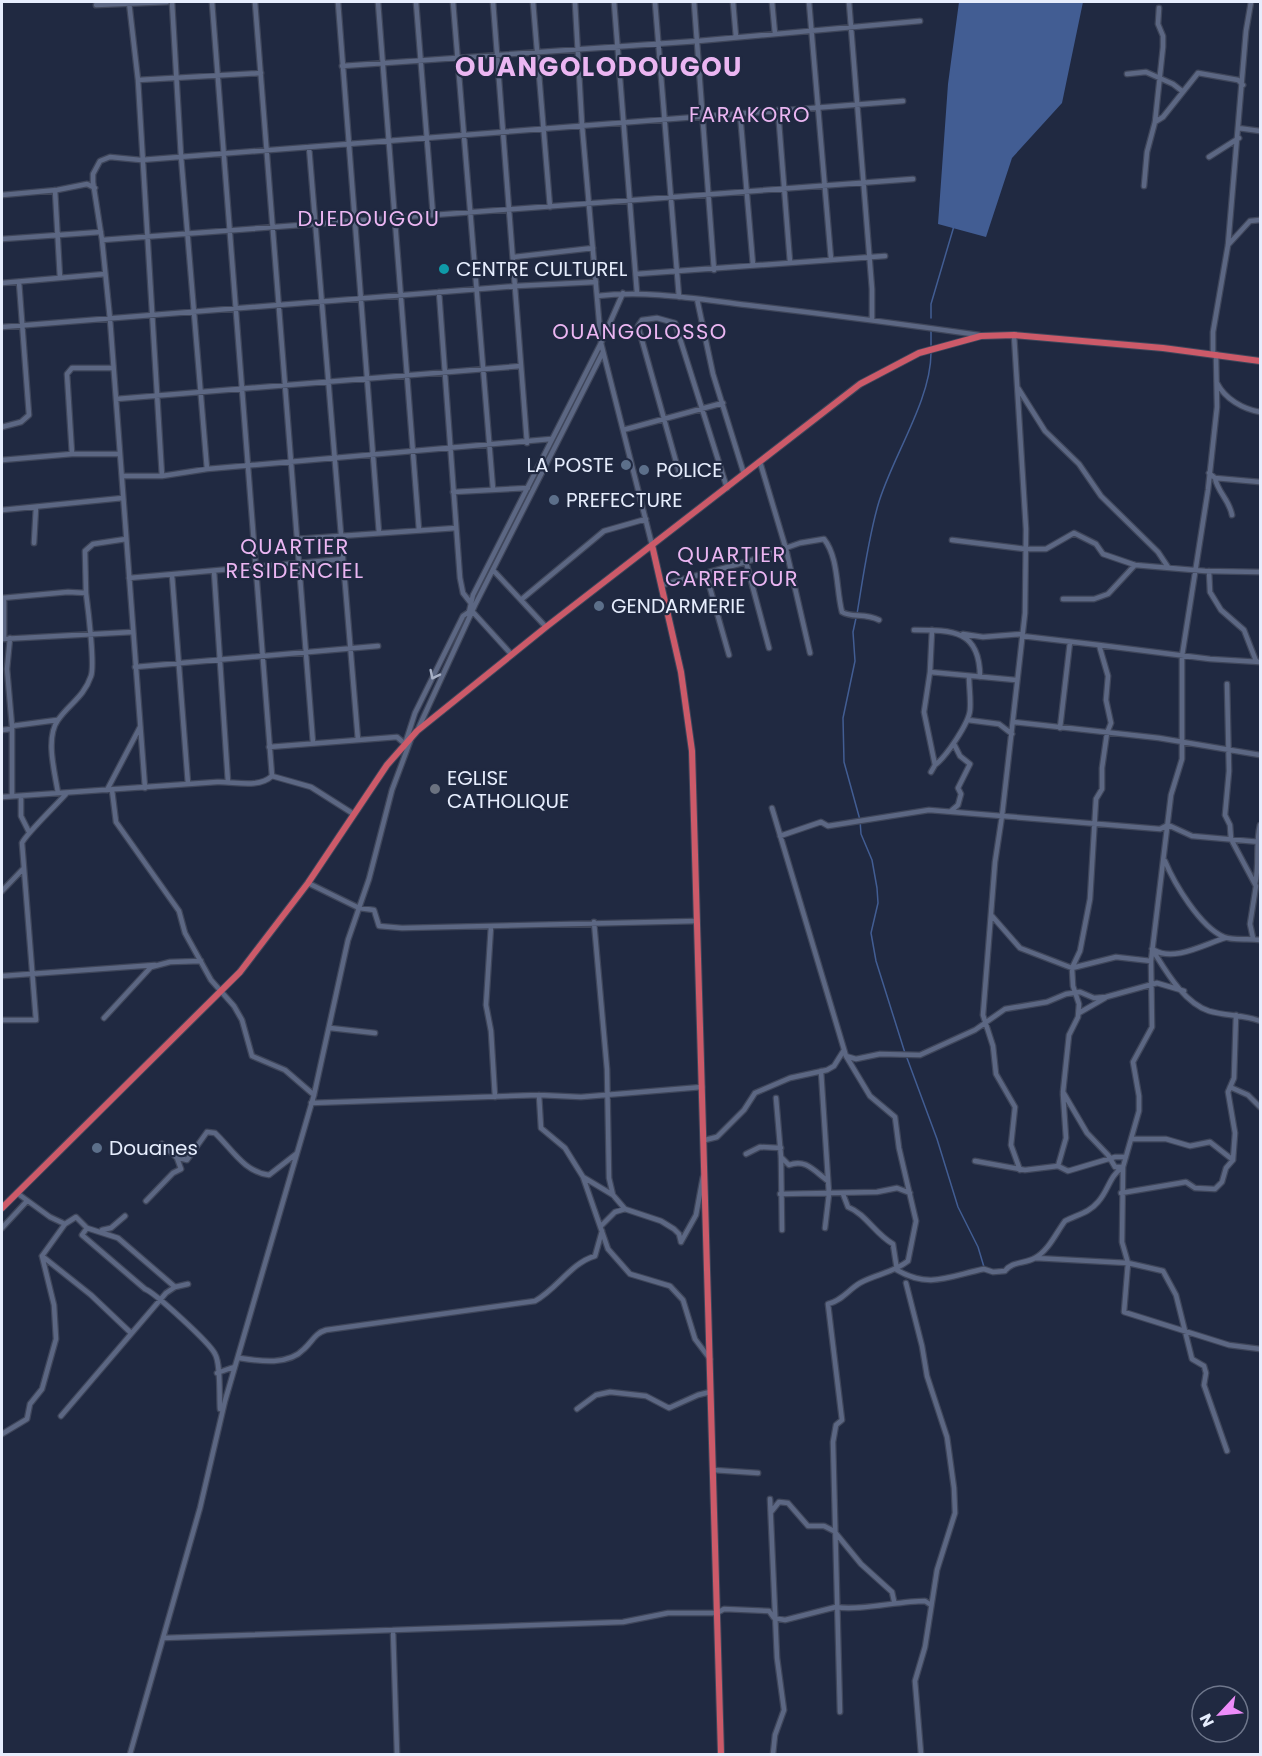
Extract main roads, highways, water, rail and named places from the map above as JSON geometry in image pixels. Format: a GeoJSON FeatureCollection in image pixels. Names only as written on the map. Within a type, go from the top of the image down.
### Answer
{"type":"FeatureCollection","features":[{"type":"Feature","properties":{"kind":"highway"},"geometry":{"type":"LineString","coordinates":[[2,1208],[221,992],[308,883],[352,813],[415,734],[546,627],[870,378],[920,353],[981,336],[1014,335],[1215,354],[1260,361]]}},
{"type":"Feature","properties":{"kind":"highway"},"geometry":{"type":"LineString","coordinates":[[652,545],[690,729],[705,1140],[721,1755]]}},
{"type":"Feature","properties":{"kind":"water"},"geometry":{"type":"Polygon","coordinates":[[[959,2],[1083,2],[1062,103],[1012,158],[986,237],[938,224],[948,84],[959,2]]]}},
{"type":"Feature","properties":{"kind":"waterway"},"geometry":{"type":"LineString","coordinates":[[931,318],[931,304],[954,226]]}},
{"type":"Feature","properties":{"kind":"waterway"},"geometry":{"type":"LineString","coordinates":[[931,331],[931,345]]}},
{"type":"Feature","properties":{"kind":"waterway"},"geometry":{"type":"LineString","coordinates":[[857,614],[878,505],[925,391],[931,353]]}},
{"type":"Feature","properties":{"kind":"waterway"},"geometry":{"type":"LineString","coordinates":[[856,618],[853,632],[855,661],[843,718],[844,762],[860,820],[861,834],[872,860],[877,888],[878,903],[871,933],[876,961],[905,1053]]}},
{"type":"Feature","properties":{"kind":"waterway"},"geometry":{"type":"LineString","coordinates":[[907,1058],[937,1139],[958,1207],[978,1247],[984,1267]]}},
{"type":"Feature","properties":{"kind":"place","name":"CENTRE CULTUREL"},"geometry":{"type":"Point","coordinates":[444,269]}},
{"type":"Feature","properties":{"kind":"place","name":"LA POSTE"},"geometry":{"type":"Point","coordinates":[626,465]}},
{"type":"Feature","properties":{"kind":"place","name":"POLICE"},"geometry":{"type":"Point","coordinates":[644,470]}},
{"type":"Feature","properties":{"kind":"place","name":"PREFECTURE"},"geometry":{"type":"Point","coordinates":[554,500]}},
{"type":"Feature","properties":{"kind":"place","name":"GENDARMERIE"},"geometry":{"type":"Point","coordinates":[599,606]}},
{"type":"Feature","properties":{"kind":"place","name":"EGLISE CATHOLIQUE"},"geometry":{"type":"Point","coordinates":[435,789]}},
{"type":"Feature","properties":{"kind":"place","name":"Douanes"},"geometry":{"type":"Point","coordinates":[97,1148]}},
{"type":"Feature","properties":{"kind":"district","name":"OUANGOLODOUGOU"},"geometry":{"type":"Point","coordinates":[599,67]}},
{"type":"Feature","properties":{"kind":"district","name":"FARAKORO"},"geometry":{"type":"Point","coordinates":[750,114]}},
{"type":"Feature","properties":{"kind":"district","name":"DJEDOUGOU"},"geometry":{"type":"Point","coordinates":[369,218]}},
{"type":"Feature","properties":{"kind":"district","name":"OUANGOLOSSO"},"geometry":{"type":"Point","coordinates":[640,331]}},
{"type":"Feature","properties":{"kind":"district","name":"QUARTIER RESIDENCIEL"},"geometry":{"type":"Point","coordinates":[295,558]}},
{"type":"Feature","properties":{"kind":"district","name":"QUARTIER CARREFOUR"},"geometry":{"type":"Point","coordinates":[732,566]}}]}
